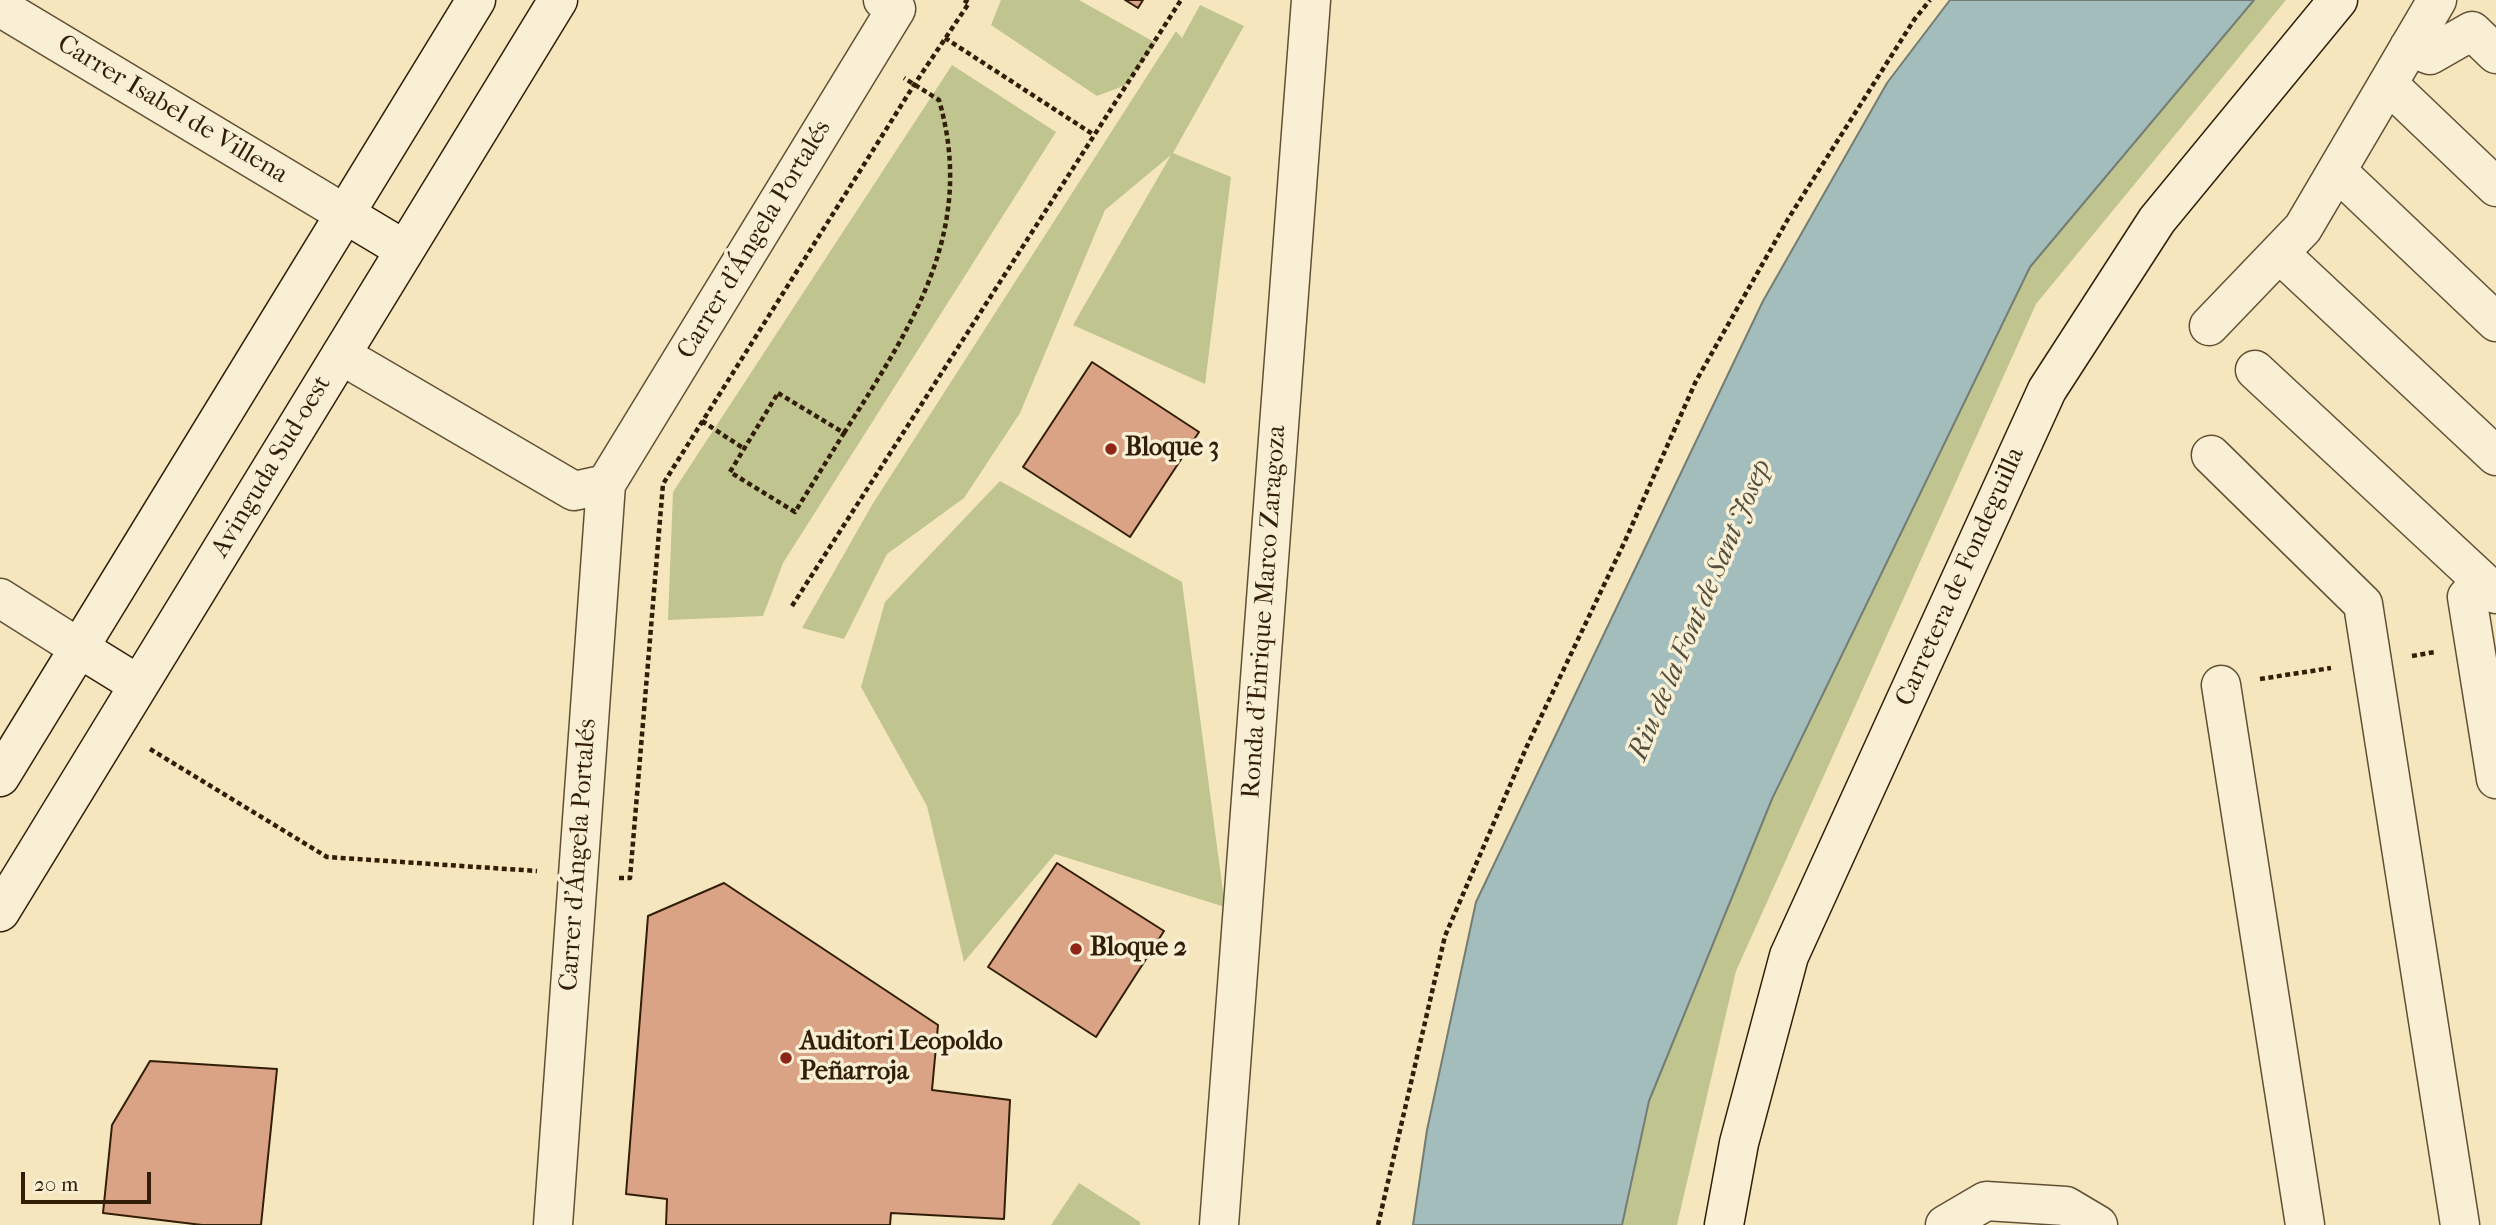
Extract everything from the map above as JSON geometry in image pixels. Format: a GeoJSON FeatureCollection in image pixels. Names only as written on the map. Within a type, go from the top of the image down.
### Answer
{"type":"FeatureCollection","features":[{"type":"Feature","properties":{"kind":"street"},"geometry":{"type":"LineString","coordinates":[[0,777],[476,0]]}},
{"type":"Feature","properties":{"kind":"street","name":"Avinguda Sud-oest"},"geometry":{"type":"LineString","coordinates":[[0,912],[558,0]]}},
{"type":"Feature","properties":{"kind":"street","name":"Carrer d'Ángela Portalés"},"geometry":{"type":"LineString","coordinates":[[553,1225],[606,484],[896,9],[883,0]]}},
{"type":"Feature","properties":{"kind":"street","name":"Ronda d'Enrique Marco Zaragoza"},"geometry":{"type":"LineString","coordinates":[[1219,1225],[1311,0]]}},
{"type":"Feature","properties":{"kind":"street","name":"Carretera de Fondeguilla"},"geometry":{"type":"LineString","coordinates":[[1724,1225],[1740,1143],[1789,956],[2047,390],[2157,220],[2338,0]]}},
{"type":"Feature","properties":{"kind":"street"},"geometry":{"type":"LineString","coordinates":[[2210,326],[2303,228],[2437,0]]}},
{"type":"Feature","properties":{"kind":"street","name":"Carrer Isabel de Villena"},"geometry":{"type":"LineString","coordinates":[[0,7],[345,214]]}},
{"type":"Feature","properties":{"kind":"street"},"geometry":{"type":"LineString","coordinates":[[2409,47],[2430,55],[2472,31],[2496,54]]}},
{"type":"Feature","properties":{"kind":"street"},"geometry":{"type":"LineString","coordinates":[[2388,84],[2496,187]]}},
{"type":"Feature","properties":{"kind":"street"},"geometry":{"type":"LineString","coordinates":[[2337,170],[2496,322]]}},
{"type":"Feature","properties":{"kind":"street"},"geometry":{"type":"LineString","coordinates":[[345,214],[405,250]]}},
{"type":"Feature","properties":{"kind":"street"},"geometry":{"type":"LineString","coordinates":[[2279,253],[2496,456]]}},
{"type":"Feature","properties":{"kind":"street"},"geometry":{"type":"LineString","coordinates":[[341,355],[574,491],[606,484]]}},
{"type":"Feature","properties":{"kind":"street"},"geometry":{"type":"LineString","coordinates":[[2255,370],[2489,587],[2467,597],[2496,779]]}},
{"type":"Feature","properties":{"kind":"street"},"geometry":{"type":"LineString","coordinates":[[2211,455],[2363,604],[2460,1225]]}},
{"type":"Feature","properties":{"kind":"street"},"geometry":{"type":"LineString","coordinates":[[0,598],[139,685]]}},
{"type":"Feature","properties":{"kind":"street"},"geometry":{"type":"LineString","coordinates":[[2221,685],[2305,1225]]}},
{"type":"Feature","properties":{"kind":"street"},"geometry":{"type":"LineString","coordinates":[[1945,1225],[1986,1201],[2066,1206],[2098,1225]]}},
{"type":"Feature","properties":{"kind":"path"},"geometry":{"type":"LineString","coordinates":[[113,726],[327,857],[630,878],[663,484],[914,85],[969,3],[964,0]]}},
{"type":"Feature","properties":{"kind":"path"},"geometry":{"type":"LineString","coordinates":[[792,606],[1181,0]]}},
{"type":"Feature","properties":{"kind":"path"},"geometry":{"type":"LineString","coordinates":[[1378,1225],[1445,936],[1527,746],[1625,541],[1696,381],[1787,219],[1914,20],[1930,0]]}},
{"type":"Feature","properties":{"kind":"path"},"geometry":{"type":"LineString","coordinates":[[946,38],[1094,135]]}},
{"type":"Feature","properties":{"kind":"path"},"geometry":{"type":"LineString","coordinates":[[844,433],[778,393],[730,472],[795,512],[916,317],[940,252],[951,185],[949,136],[939,100],[867,55]]}},
{"type":"Feature","properties":{"kind":"path"},"geometry":{"type":"LineString","coordinates":[[702,421],[743,448]]}},
{"type":"Feature","properties":{"kind":"path"},"geometry":{"type":"LineString","coordinates":[[2221,685],[2475,646]]}},
{"type":"Feature","properties":{"kind":"green space"},"geometry":{"type":"Polygon","coordinates":[[[1001,0],[1079,0],[1156,43],[1126,85],[1097,96],[991,25],[1001,0]]]}},
{"type":"Feature","properties":{"kind":"green space"},"geometry":{"type":"Polygon","coordinates":[[[2254,0],[2286,0],[2036,304],[1736,971],[1677,1225],[1622,1225],[1649,1101],[1772,799],[2030,267],[2254,0]]]}},
{"type":"Feature","properties":{"kind":"green space"},"geometry":{"type":"Polygon","coordinates":[[[1200,5],[1244,26],[1173,153],[1231,177],[1205,384],[1073,325],[1171,155],[1105,210],[1020,413],[964,498],[887,554],[844,639],[802,628],[872,505],[1176,31],[1182,38],[1200,5]]]}},
{"type":"Feature","properties":{"kind":"green space"},"geometry":{"type":"Polygon","coordinates":[[[952,65],[1056,132],[783,563],[763,616],[668,620],[673,492],[952,65]]]}},
{"type":"Feature","properties":{"kind":"green space"},"geometry":{"type":"Polygon","coordinates":[[[1000,481],[1182,582],[1225,907],[1055,854],[964,962],[927,806],[861,687],[885,602],[1000,481]]]}},
{"type":"Feature","properties":{"kind":"green space"},"geometry":{"type":"Polygon","coordinates":[[[1079,1183],[1140,1222],[1140,1225],[1051,1225],[1079,1183]]]}},
{"type":"Feature","properties":{"kind":"water","name":"Riu de la Font de Sant Josep"},"geometry":{"type":"Polygon","coordinates":[[[1950,0],[2254,0],[2030,267],[1772,799],[1649,1101],[1622,1225],[1413,1225],[1427,1130],[1476,902],[1763,301],[1887,83],[1950,0]]]}},
{"type":"Feature","properties":{"kind":"building"},"geometry":{"type":"Polygon","coordinates":[[[1125,0],[1143,0],[1138,8],[1125,0]]]}},
{"type":"Feature","properties":{"kind":"building","name":"Bloque 3"},"geometry":{"type":"Polygon","coordinates":[[[1092,362],[1199,432],[1130,537],[1023,467],[1092,362]]]}},
{"type":"Feature","properties":{"kind":"building","name":"Bloque 2"},"geometry":{"type":"Polygon","coordinates":[[[1057,863],[1164,931],[1096,1037],[988,967],[1057,863]]]}},
{"type":"Feature","properties":{"kind":"building","name":"Auditori Leopoldo Peñarroja"},"geometry":{"type":"Polygon","coordinates":[[[724,883],[938,1025],[932,1090],[1010,1100],[1004,1219],[891,1213],[890,1225],[666,1225],[667,1199],[626,1194],[648,916],[724,883]]]}},
{"type":"Feature","properties":{"kind":"building"},"geometry":{"type":"Polygon","coordinates":[[[150,1061],[277,1069],[261,1225],[202,1225],[103,1213],[112,1125],[150,1061]]]}},
{"type":"Feature","properties":{"kind":"place","name":"Bloque 3"},"geometry":{"type":"Point","coordinates":[1111,449]}},
{"type":"Feature","properties":{"kind":"place","name":"Bloque 2"},"geometry":{"type":"Point","coordinates":[1076,949]}},
{"type":"Feature","properties":{"kind":"place","name":"Auditori Leopoldo Peñarroja"},"geometry":{"type":"Point","coordinates":[786,1058]}}]}
